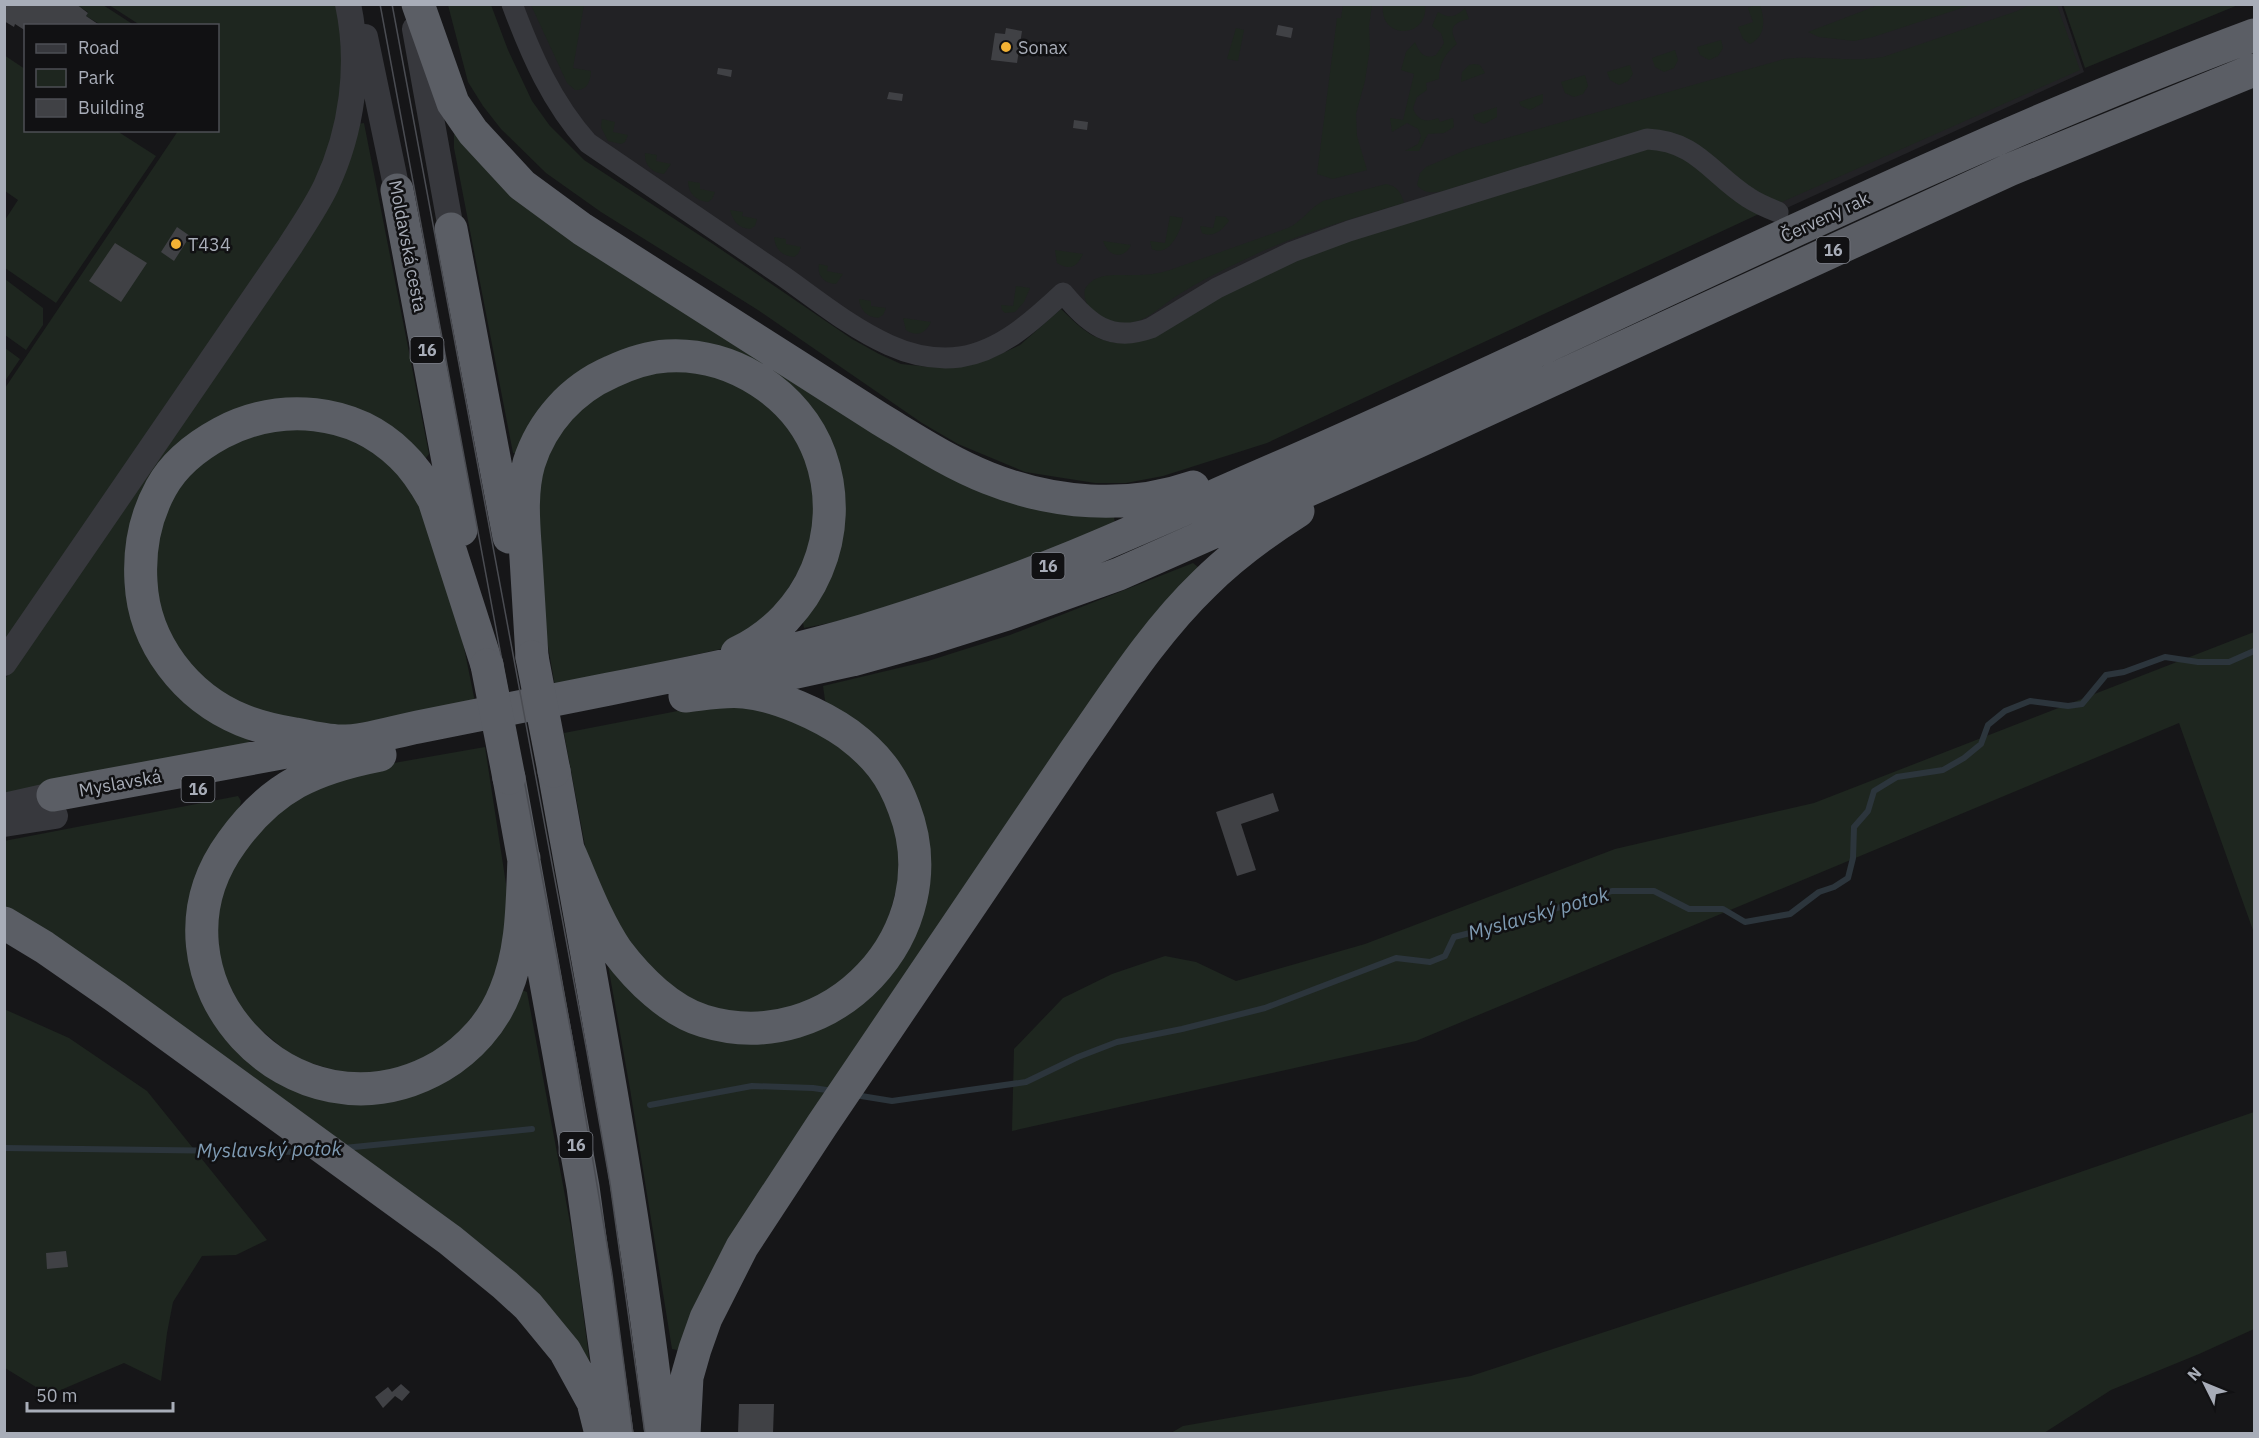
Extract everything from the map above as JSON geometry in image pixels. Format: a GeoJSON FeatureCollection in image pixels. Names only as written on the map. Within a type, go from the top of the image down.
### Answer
{"type":"FeatureCollection","features":[{"type":"Feature","properties":{"kind":"highway"},"geometry":{"type":"LineString","coordinates":[[418,4],[453,103],[472,132],[522,185],[590,234],[880,419],[927,447],[986,477],[1027,491],[1082,500],[1110,502],[1157,498],[1214,480],[1298,446],[1402,414]]}},
{"type":"Feature","properties":{"kind":"highway","name":"Červený rak"},"geometry":{"type":"LineString","coordinates":[[1402,414],[1827,215],[2059,113],[2164,69],[2254,35]]}},
{"type":"Feature","properties":{"kind":"highway","name":"Červený rak"},"geometry":{"type":"LineString","coordinates":[[1417,442],[2009,170],[2254,70]]}},
{"type":"Feature","properties":{"kind":"highway","name":"Moldavská cesta"},"geometry":{"type":"LineString","coordinates":[[397,190],[487,665]]}},
{"type":"Feature","properties":{"kind":"highway"},"geometry":{"type":"LineString","coordinates":[[1778,212],[1827,215]]}},
{"type":"Feature","properties":{"kind":"highway","name":"16"},"geometry":{"type":"LineString","coordinates":[[451,229],[554,771],[626,1177],[662,1434]]}},
{"type":"Feature","properties":{"kind":"highway"},"geometry":{"type":"LineString","coordinates":[[532,657],[524,496],[529,465],[549,422],[573,395],[605,374],[622,367],[665,356],[706,358],[731,366],[761,382],[780,396],[801,422],[820,453],[825,471],[829,529],[816,573],[806,592],[782,624],[750,647],[682,686]]}},
{"type":"Feature","properties":{"kind":"highway"},"geometry":{"type":"LineString","coordinates":[[341,752],[246,722],[208,701],[181,677],[154,634],[143,603],[140,573],[146,523],[159,490],[170,475],[198,447],[218,435],[236,426],[268,416],[287,413],[312,414],[331,417],[369,432],[400,454],[419,476],[440,513],[487,665]]}},
{"type":"Feature","properties":{"kind":"highway","name":"16"},"geometry":{"type":"LineString","coordinates":[[682,686],[973,595],[1072,558],[1402,414]]}},
{"type":"Feature","properties":{"kind":"highway","name":"16"},"geometry":{"type":"LineString","coordinates":[[341,752],[682,686],[852,660],[1007,614],[1137,567],[1417,442]]}},
{"type":"Feature","properties":{"kind":"highway"},"geometry":{"type":"LineString","coordinates":[[684,1434],[687,1377],[706,1318],[726,1276],[752,1231],[1117,690],[1192,596],[1228,562],[1294,514],[1417,442]]}},
{"type":"Feature","properties":{"kind":"highway","name":"16"},"geometry":{"type":"LineString","coordinates":[[487,665],[583,1187],[617,1434]]}},
{"type":"Feature","properties":{"kind":"highway"},"geometry":{"type":"LineString","coordinates":[[568,849],[595,911],[617,951],[660,996],[703,1021],[748,1028],[771,1027],[810,1016],[841,1001],[874,972],[888,955],[907,913],[913,893],[915,869],[910,823],[888,773],[867,749],[842,730],[794,707],[756,694],[682,686]]}},
{"type":"Feature","properties":{"kind":"highway"},"geometry":{"type":"LineString","coordinates":[[341,752],[296,782],[255,814],[225,851],[213,875],[206,902],[202,928],[204,951],[216,995],[229,1018],[244,1037],[280,1067],[313,1083],[348,1088],[378,1088],[413,1080],[461,1053],[491,1019],[509,982],[520,940],[524,858]]}},
{"type":"Feature","properties":{"kind":"highway","name":"Myslavská"},"geometry":{"type":"LineString","coordinates":[[54,805],[341,752]]}},
{"type":"Feature","properties":{"kind":"highway"},"geometry":{"type":"LineString","coordinates":[[4,923],[44,947],[116,997],[467,1254],[528,1306],[575,1367],[593,1402],[601,1434]]}},
{"type":"Feature","properties":{"kind":"street"},"geometry":{"type":"LineString","coordinates":[[4,663],[290,246],[326,186],[341,143],[352,96],[354,33],[348,4]]}},
{"type":"Feature","properties":{"kind":"street","name":"Moldavská cesta"},"geometry":{"type":"LineString","coordinates":[[358,4],[397,190]]}},
{"type":"Feature","properties":{"kind":"street"},"geometry":{"type":"LineString","coordinates":[[411,4],[451,229]]}},
{"type":"Feature","properties":{"kind":"street"},"geometry":{"type":"LineString","coordinates":[[512,4],[549,89],[574,128],[588,143],[846,321],[879,340],[908,352],[925,356],[961,357],[976,353],[1008,338],[1035,319],[1063,293],[1083,315],[1106,332],[1129,334],[1140,332],[1151,328],[1217,288],[1292,252],[1405,213],[1647,139],[1670,141],[1687,148],[1748,198],[1778,212]]}},
{"type":"Feature","properties":{"kind":"street","name":"Myslavská"},"geometry":{"type":"LineString","coordinates":[[4,806],[54,805]]}},
{"type":"Feature","properties":{"kind":"street","name":"Myslavská"},"geometry":{"type":"LineString","coordinates":[[4,824],[54,805]]}},
{"type":"Feature","properties":{"kind":"shaded area"},"geometry":{"type":"Polygon","coordinates":[[[2061,4],[2084,72],[1778,212],[1757,203],[1151,328],[1063,294],[994,345],[908,352],[588,143],[512,5],[2061,4]]]}},
{"type":"Feature","properties":{"kind":"green space"},"geometry":{"type":"Polygon","coordinates":[[[1881,4],[1971,5],[1854,41],[1819,37],[1808,32],[1881,4]]]}},
{"type":"Feature","properties":{"kind":"green space"},"geometry":{"type":"Polygon","coordinates":[[[2063,4],[2238,4],[2238,5],[2085,68],[2063,4]]]}},
{"type":"Feature","properties":{"kind":"green space"},"geometry":{"type":"Polygon","coordinates":[[[76,5],[103,5],[132,24],[99,24],[86,16],[88,12],[76,5]]]}},
{"type":"Feature","properties":{"kind":"green space"},"geometry":{"type":"Polygon","coordinates":[[[109,5],[339,5],[346,40],[336,123],[320,172],[306,199],[201,362],[5,649],[5,388],[177,132],[219,132],[219,24],[138,24],[109,5]]]}},
{"type":"Feature","properties":{"kind":"green space"},"geometry":{"type":"Polygon","coordinates":[[[448,5],[491,5],[508,50],[532,101],[550,126],[584,160],[852,339],[901,364],[930,367],[992,358],[1020,345],[1061,309],[1091,334],[1107,341],[1128,343],[1298,257],[1648,149],[1659,149],[1682,155],[1761,213],[1267,443],[1163,476],[1126,483],[1095,483],[1025,472],[958,444],[922,423],[758,310],[601,212],[546,173],[501,129],[468,82],[448,5]]]}},
{"type":"Feature","properties":{"kind":"green space"},"geometry":{"type":"Polygon","coordinates":[[[531,5],[584,5],[573,68],[591,71],[589,82],[583,89],[575,90],[567,83],[531,5]]]}},
{"type":"Feature","properties":{"kind":"green space"},"geometry":{"type":"Polygon","coordinates":[[[1343,5],[1372,5],[1369,26],[1370,48],[1365,81],[1356,114],[1357,136],[1367,170],[1333,179],[1317,174],[1337,18],[1341,18],[1343,5]]]}},
{"type":"Feature","properties":{"kind":"green space"},"geometry":{"type":"Polygon","coordinates":[[[1383,5],[1425,5],[1424,16],[1420,24],[1412,29],[1404,31],[1396,29],[1388,25],[1383,5]]]}},
{"type":"Feature","properties":{"kind":"green space"},"geometry":{"type":"Polygon","coordinates":[[[1760,5],[1762,11],[1763,27],[1759,37],[1750,44],[1743,39],[1738,27],[1753,22],[1748,8],[1760,5]]]}},
{"type":"Feature","properties":{"kind":"green space"},"geometry":{"type":"Polygon","coordinates":[[[2029,5],[2057,5],[2080,70],[1782,202],[1773,200],[1636,132],[1443,191],[1429,192],[1417,185],[1420,173],[1426,167],[1468,149],[1784,59],[1883,57],[2029,5]]]}},
{"type":"Feature","properties":{"kind":"green space"},"geometry":{"type":"Polygon","coordinates":[[[1465,8],[1469,19],[1458,22],[1453,27],[1457,44],[1444,59],[1439,79],[1426,83],[1427,90],[1417,97],[1413,108],[1417,116],[1423,120],[1438,118],[1440,122],[1453,118],[1454,127],[1444,133],[1428,134],[1419,151],[1405,151],[1418,144],[1421,136],[1418,129],[1407,123],[1392,132],[1390,118],[1403,120],[1414,74],[1401,70],[1406,52],[1415,42],[1425,56],[1436,55],[1444,43],[1441,33],[1432,26],[1438,12],[1452,16],[1465,8]]]}},
{"type":"Feature","properties":{"kind":"green space"},"geometry":{"type":"Polygon","coordinates":[[[1236,28],[1244,30],[1238,61],[1227,59],[1236,28]]]}},
{"type":"Feature","properties":{"kind":"green space"},"geometry":{"type":"Polygon","coordinates":[[[1721,40],[1723,48],[1718,56],[1709,60],[1700,55],[1697,47],[1721,40]]]}},
{"type":"Feature","properties":{"kind":"green space"},"geometry":{"type":"Polygon","coordinates":[[[1675,50],[1678,60],[1674,68],[1664,72],[1655,67],[1652,58],[1675,50]]]}},
{"type":"Feature","properties":{"kind":"green space"},"geometry":{"type":"Polygon","coordinates":[[[4,55],[24,68],[24,132],[119,132],[156,156],[56,303],[5,268],[5,220],[18,200],[5,191],[4,55]]]}},
{"type":"Feature","properties":{"kind":"green space"},"geometry":{"type":"Polygon","coordinates":[[[1469,65],[1480,65],[1485,73],[1461,82],[1462,72],[1469,65]]]}},
{"type":"Feature","properties":{"kind":"green space"},"geometry":{"type":"Polygon","coordinates":[[[1630,65],[1633,74],[1628,81],[1619,85],[1610,80],[1607,72],[1630,65]]]}},
{"type":"Feature","properties":{"kind":"green space"},"geometry":{"type":"Polygon","coordinates":[[[1585,75],[1588,86],[1583,94],[1574,97],[1565,93],[1561,82],[1585,75]]]}},
{"type":"Feature","properties":{"kind":"green space"},"geometry":{"type":"Polygon","coordinates":[[[1543,94],[1543,103],[1530,110],[1521,106],[1519,102],[1543,94]]]}},
{"type":"Feature","properties":{"kind":"green space"},"geometry":{"type":"Polygon","coordinates":[[[1497,107],[1497,117],[1484,124],[1475,120],[1473,115],[1497,107]]]}},
{"type":"Feature","properties":{"kind":"green space"},"geometry":{"type":"Polygon","coordinates":[[[602,119],[615,122],[613,132],[628,135],[625,142],[621,144],[608,141],[601,127],[602,119]]]}},
{"type":"Feature","properties":{"kind":"green space"},"geometry":{"type":"Polygon","coordinates":[[[364,123],[429,454],[426,458],[422,457],[396,432],[211,423],[127,595],[250,741],[244,745],[5,794],[5,679],[40,629],[357,124],[364,123]]]}},
{"type":"Feature","properties":{"kind":"green space"},"geometry":{"type":"Polygon","coordinates":[[[454,134],[459,135],[801,381],[1114,517],[1115,523],[1014,564],[850,619],[804,628],[802,617],[823,579],[809,415],[659,347],[520,454],[513,453],[454,148],[454,134]]]}},
{"type":"Feature","properties":{"kind":"green space"},"geometry":{"type":"Polygon","coordinates":[[[645,153],[657,155],[656,161],[671,164],[664,174],[650,168],[645,153]]]}},
{"type":"Feature","properties":{"kind":"green space"},"geometry":{"type":"Polygon","coordinates":[[[688,181],[700,183],[700,189],[715,192],[712,199],[708,202],[696,198],[689,189],[688,181]]]}},
{"type":"Feature","properties":{"kind":"green space"},"geometry":{"type":"Polygon","coordinates":[[[1386,184],[1398,190],[1404,203],[1267,249],[1195,285],[1142,320],[1127,324],[1112,323],[1097,316],[1087,303],[1085,289],[1095,279],[1170,270],[1288,228],[1323,201],[1386,184]]]}},
{"type":"Feature","properties":{"kind":"green space"},"geometry":{"type":"Polygon","coordinates":[[[730,210],[743,212],[742,216],[757,219],[755,226],[750,229],[739,225],[734,221],[730,210]]]}},
{"type":"Feature","properties":{"kind":"green space"},"geometry":{"type":"Polygon","coordinates":[[[1170,216],[1183,218],[1177,236],[1164,250],[1152,249],[1150,241],[1165,243],[1170,216]]]}},
{"type":"Feature","properties":{"kind":"green space"},"geometry":{"type":"Polygon","coordinates":[[[1216,216],[1226,217],[1229,221],[1214,234],[1202,233],[1200,226],[1213,228],[1216,216]]]}},
{"type":"Feature","properties":{"kind":"green space"},"geometry":{"type":"Polygon","coordinates":[[[774,237],[786,239],[786,244],[801,247],[798,254],[794,257],[783,253],[776,245],[774,237]]]}},
{"type":"Feature","properties":{"kind":"green space"},"geometry":{"type":"Polygon","coordinates":[[[1103,241],[1131,245],[1124,253],[1116,255],[1108,250],[1103,241]]]}},
{"type":"Feature","properties":{"kind":"green space"},"geometry":{"type":"Polygon","coordinates":[[[1055,250],[1083,254],[1076,265],[1066,267],[1057,263],[1055,250]]]}},
{"type":"Feature","properties":{"kind":"green space"},"geometry":{"type":"Polygon","coordinates":[[[819,264],[828,266],[827,271],[843,274],[836,284],[822,278],[819,264]]]}},
{"type":"Feature","properties":{"kind":"green space"},"geometry":{"type":"Polygon","coordinates":[[[5,279],[43,308],[43,325],[26,350],[5,335],[5,279]]]}},
{"type":"Feature","properties":{"kind":"green space"},"geometry":{"type":"Polygon","coordinates":[[[1016,286],[1030,288],[1024,302],[1015,312],[1005,313],[1001,305],[1013,306],[1016,286]]]}},
{"type":"Feature","properties":{"kind":"green space"},"geometry":{"type":"Polygon","coordinates":[[[859,299],[871,301],[871,306],[886,308],[883,315],[878,318],[867,314],[859,299]]]}},
{"type":"Feature","properties":{"kind":"green space"},"geometry":{"type":"Polygon","coordinates":[[[903,318],[931,322],[923,332],[917,334],[906,330],[903,318]]]}},
{"type":"Feature","properties":{"kind":"green space"},"geometry":{"type":"Polygon","coordinates":[[[4,348],[20,359],[5,381],[4,348]]]}},
{"type":"Feature","properties":{"kind":"green space"},"geometry":{"type":"Polygon","coordinates":[[[639,371],[717,372],[776,408],[813,463],[818,539],[768,622],[721,649],[555,686],[538,589],[533,486],[572,409],[639,371]]]}},
{"type":"Feature","properties":{"kind":"green space"},"geometry":{"type":"Polygon","coordinates":[[[302,427],[342,436],[388,460],[418,495],[455,603],[475,702],[334,729],[289,723],[226,697],[181,657],[158,614],[154,551],[166,511],[180,487],[197,468],[218,451],[262,433],[302,427]]]}},
{"type":"Feature","properties":{"kind":"green space"},"geometry":{"type":"Polygon","coordinates":[[[1193,563],[1198,567],[1197,572],[678,1350],[672,1349],[608,965],[655,1007],[826,1021],[925,864],[825,700],[823,686],[928,661],[1010,635],[1193,563]]]}},
{"type":"Feature","properties":{"kind":"green space"},"geometry":{"type":"Polygon","coordinates":[[[2254,632],[2254,933],[2179,723],[1416,1041],[1012,1131],[1014,1049],[1063,998],[1112,974],[1165,956],[1196,962],[1236,981],[1365,944],[1615,849],[1814,803],[2254,632]]]}},
{"type":"Feature","properties":{"kind":"green space"},"geometry":{"type":"Polygon","coordinates":[[[724,702],[744,702],[839,741],[886,792],[903,864],[881,946],[820,1001],[752,1016],[683,1000],[619,936],[586,851],[564,733],[724,702]]]}},
{"type":"Feature","properties":{"kind":"green space"},"geometry":{"type":"Polygon","coordinates":[[[485,747],[508,897],[507,933],[491,992],[455,1039],[405,1070],[354,1076],[294,1058],[245,1016],[221,968],[216,918],[233,864],[283,802],[354,770],[485,747]]]}},
{"type":"Feature","properties":{"kind":"green space"},"geometry":{"type":"Polygon","coordinates":[[[238,796],[241,801],[239,810],[210,849],[197,876],[231,1044],[246,1059],[266,1073],[327,1099],[347,1103],[374,1101],[522,990],[527,992],[574,1244],[590,1365],[5,910],[4,841],[238,796]]]}},
{"type":"Feature","properties":{"kind":"green space"},"geometry":{"type":"Polygon","coordinates":[[[4,1009],[69,1038],[147,1091],[267,1240],[236,1255],[202,1256],[173,1302],[161,1381],[124,1363],[49,1395],[5,1368],[4,1009]]]}},
{"type":"Feature","properties":{"kind":"green space"},"geometry":{"type":"Polygon","coordinates":[[[2254,1112],[2254,1329],[2111,1390],[2044,1433],[1171,1433],[1183,1426],[1471,1376],[1875,1243],[2254,1112]]]}},
{"type":"Feature","properties":{"kind":"building"},"geometry":{"type":"Polygon","coordinates":[[[4,4],[76,4],[88,13],[86,16],[98,24],[24,24],[24,30],[4,21],[4,4]]]}},
{"type":"Feature","properties":{"kind":"building"},"geometry":{"type":"Polygon","coordinates":[[[1278,25],[1293,28],[1291,38],[1276,35],[1278,25]]]}},
{"type":"Feature","properties":{"kind":"building","name":"Sonax"},"geometry":{"type":"Polygon","coordinates":[[[1006,28],[1022,31],[1017,63],[991,60],[995,33],[1005,34],[1006,28]]]}},
{"type":"Feature","properties":{"kind":"building"},"geometry":{"type":"Polygon","coordinates":[[[718,68],[732,70],[731,77],[717,74],[718,68]]]}},
{"type":"Feature","properties":{"kind":"building"},"geometry":{"type":"Polygon","coordinates":[[[889,92],[903,94],[902,101],[887,99],[889,92]]]}},
{"type":"Feature","properties":{"kind":"building"},"geometry":{"type":"Polygon","coordinates":[[[1074,120],[1088,122],[1087,130],[1073,128],[1074,120]]]}},
{"type":"Feature","properties":{"kind":"building","name":"T434"},"geometry":{"type":"Polygon","coordinates":[[[177,227],[190,236],[174,261],[161,252],[177,227]]]}},
{"type":"Feature","properties":{"kind":"building"},"geometry":{"type":"Polygon","coordinates":[[[115,243],[147,263],[121,302],[89,281],[115,243]]]}},
{"type":"Feature","properties":{"kind":"building"},"geometry":{"type":"Polygon","coordinates":[[[1273,793],[1279,811],[1241,824],[1256,870],[1237,876],[1216,812],[1273,793]]]}},
{"type":"Feature","properties":{"kind":"building"},"geometry":{"type":"Polygon","coordinates":[[[66,1251],[68,1267],[47,1269],[46,1253],[66,1251]]]}},
{"type":"Feature","properties":{"kind":"building"},"geometry":{"type":"Polygon","coordinates":[[[401,1384],[410,1392],[402,1401],[395,1396],[383,1408],[375,1397],[388,1387],[392,1392],[401,1384]]]}},
{"type":"Feature","properties":{"kind":"building"},"geometry":{"type":"Polygon","coordinates":[[[739,1404],[774,1404],[773,1434],[738,1434],[739,1404]]]}},
{"type":"Feature","properties":{"kind":"waterway","name":"Myslavský potok"},"geometry":{"type":"LineString","coordinates":[[855,1095],[892,1101],[1026,1082],[1078,1057],[1117,1042],[1182,1029],[1265,1008],[1396,958],[1430,962],[1445,956],[1454,937],[1506,924],[1612,891],[1654,891],[1689,909],[1723,909],[1745,922],[1790,914],[1819,892],[1834,887],[1848,878],[1853,858],[1854,827],[1868,811],[1874,791],[1897,777],[1943,770],[1964,758],[1981,744],[1988,725],[2005,711],[2030,701],[2068,706],[2082,704],[2106,675],[2124,672],[2165,657],[2198,662],[2229,662],[2254,651]]}},
{"type":"Feature","properties":{"kind":"waterway","name":"Myslavský potok"},"geometry":{"type":"LineString","coordinates":[[650,1105],[752,1086],[833,1091]]}},
{"type":"Feature","properties":{"kind":"waterway","name":"Myslavský potok"},"geometry":{"type":"LineString","coordinates":[[344,1148],[532,1129]]}},
{"type":"Feature","properties":{"kind":"waterway","name":"Myslavský potok"},"geometry":{"type":"LineString","coordinates":[[4,1148],[307,1152]]}},
{"type":"Feature","properties":{"kind":"tram line"},"geometry":{"type":"LineString","coordinates":[[380,4],[575,1054],[612,1274],[633,1434]]}},
{"type":"Feature","properties":{"kind":"tram line"},"geometry":{"type":"LineString","coordinates":[[392,4],[587,1052],[610,1183],[645,1434]]}},
{"type":"Feature","properties":{"kind":"place","name":"Sonax"},"geometry":{"type":"Point","coordinates":[1006,47]}},
{"type":"Feature","properties":{"kind":"place","name":"T434"},"geometry":{"type":"Point","coordinates":[176,244]}}]}
